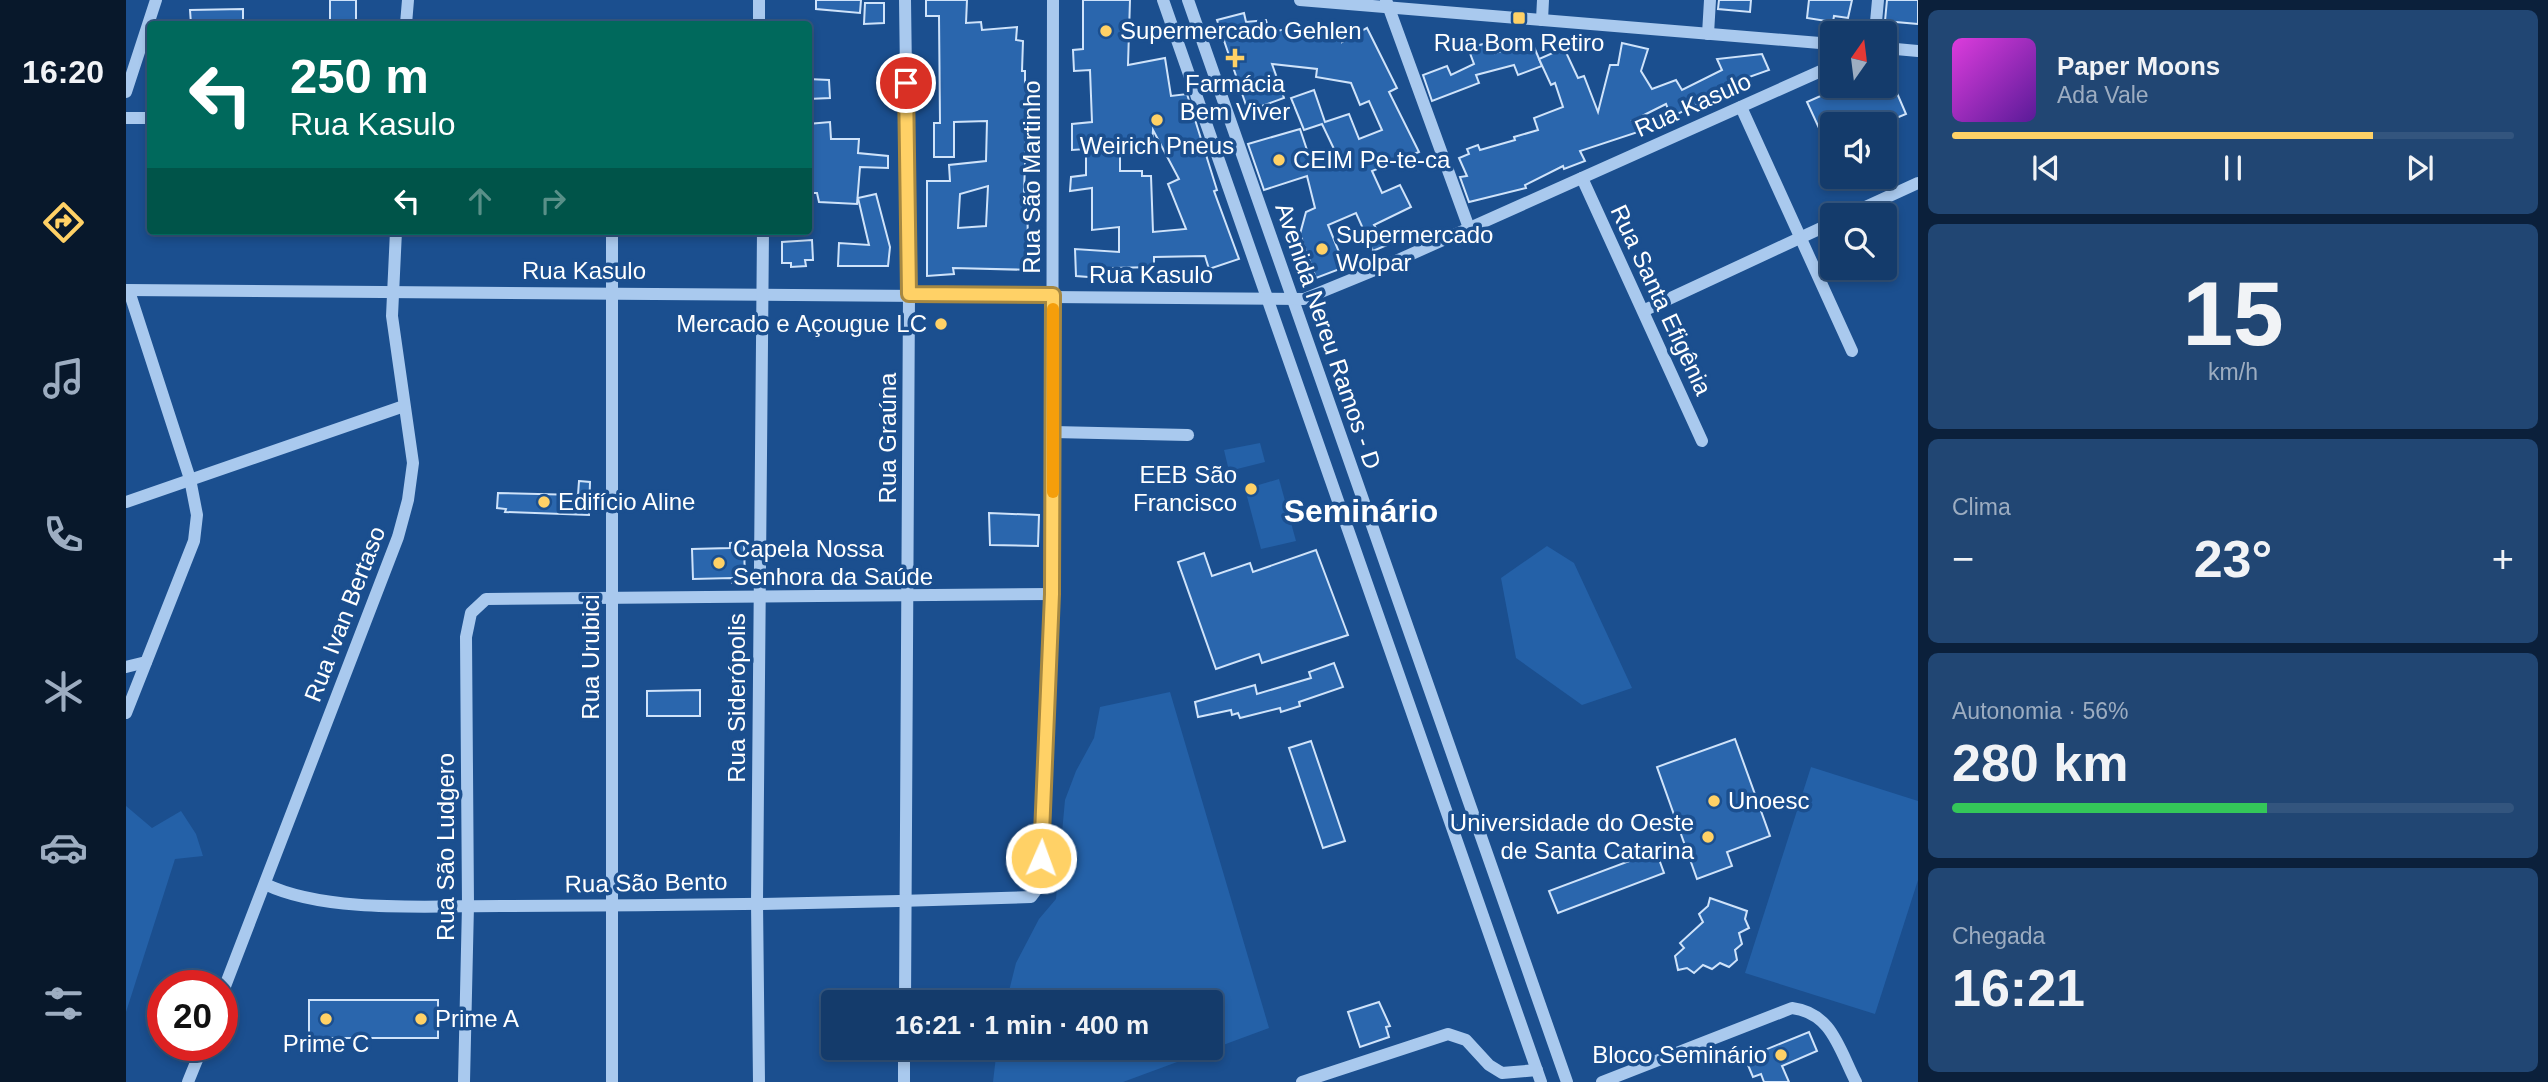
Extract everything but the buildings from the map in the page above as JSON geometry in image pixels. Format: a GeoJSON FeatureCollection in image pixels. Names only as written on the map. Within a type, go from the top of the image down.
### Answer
{"type":"FeatureCollection","features":[{"type":"Feature","properties":{"kind":"street"},"geometry":{"type":"LineString","coordinates":[[149,21],[156,0]]}},
{"type":"Feature","properties":{"kind":"street"},"geometry":{"type":"LineString","coordinates":[[406,21],[408,0]]}},
{"type":"Feature","properties":{"kind":"street"},"geometry":{"type":"LineString","coordinates":[[759,0],[760,21]]}},
{"type":"Feature","properties":{"kind":"street","name":"Rua Graúna"},"geometry":{"type":"LineString","coordinates":[[905,0],[909,294],[908,901],[905,990]]}},
{"type":"Feature","properties":{"kind":"street","name":"Rua São Martinho"},"geometry":{"type":"LineString","coordinates":[[1031,897],[1040,885],[1052,594],[1053,0]]}},
{"type":"Feature","properties":{"kind":"street","name":"Avenida Nereu Ramos - D"},"geometry":{"type":"LineString","coordinates":[[1163,0],[1539,1076]]}},
{"type":"Feature","properties":{"kind":"street","name":"Avenida Nereu Ramos - D"},"geometry":{"type":"LineString","coordinates":[[1188,0],[1567,1082]]}},
{"type":"Feature","properties":{"kind":"street"},"geometry":{"type":"LineString","coordinates":[[1300,0],[1388,4],[1820,43]]}},
{"type":"Feature","properties":{"kind":"street"},"geometry":{"type":"LineString","coordinates":[[1542,20],[1543,0]]}},
{"type":"Feature","properties":{"kind":"street"},"geometry":{"type":"LineString","coordinates":[[1708,34],[1710,0]]}},
{"type":"Feature","properties":{"kind":"street"},"geometry":{"type":"LineString","coordinates":[[1876,21],[1878,0]]}},
{"type":"Feature","properties":{"kind":"street"},"geometry":{"type":"LineString","coordinates":[[1388,4],[1469,228]]}},
{"type":"Feature","properties":{"kind":"street"},"geometry":{"type":"LineString","coordinates":[[126,92],[147,28]]}},
{"type":"Feature","properties":{"kind":"street"},"geometry":{"type":"LineString","coordinates":[[1897,49],[1918,51]]}},
{"type":"Feature","properties":{"kind":"street","name":"Rua Kasulo"},"geometry":{"type":"LineString","coordinates":[[128,290],[612,291],[1304,299],[1387,265],[1820,71]]}},
{"type":"Feature","properties":{"kind":"street"},"geometry":{"type":"LineString","coordinates":[[1741,107],[1852,351]]}},
{"type":"Feature","properties":{"kind":"street"},"geometry":{"type":"LineString","coordinates":[[126,118],[147,118]]}},
{"type":"Feature","properties":{"kind":"street","name":"Rua Santa Efigênia"},"geometry":{"type":"LineString","coordinates":[[1582,178],[1645,310],[1702,441]]}},
{"type":"Feature","properties":{"kind":"street"},"geometry":{"type":"LineString","coordinates":[[1874,203],[1918,183]]}},
{"type":"Feature","properties":{"kind":"street"},"geometry":{"type":"LineString","coordinates":[[1645,310],[1820,228]]}},
{"type":"Feature","properties":{"kind":"street","name":"Rua Ivan Bertaso"},"geometry":{"type":"LineString","coordinates":[[231,970],[398,537],[408,500],[413,463],[392,316],[396,235]]}},
{"type":"Feature","properties":{"kind":"street","name":"Rua Urubici"},"geometry":{"type":"LineString","coordinates":[[612,235],[612,1082]]}},
{"type":"Feature","properties":{"kind":"street","name":"Rua Siderópolis"},"geometry":{"type":"LineString","coordinates":[[759,1082],[757,902],[763,235]]}},
{"type":"Feature","properties":{"kind":"street"},"geometry":{"type":"LineString","coordinates":[[126,713],[194,541],[197,515],[190,479],[128,290]]}},
{"type":"Feature","properties":{"kind":"street"},"geometry":{"type":"LineString","coordinates":[[126,502],[404,406]]}},
{"type":"Feature","properties":{"kind":"street"},"geometry":{"type":"LineString","coordinates":[[1053,432],[1188,435]]}},
{"type":"Feature","properties":{"kind":"street"},"geometry":{"type":"LineString","coordinates":[[612,596],[1052,594]]}},
{"type":"Feature","properties":{"kind":"street","name":"Rua São Ludgero"},"geometry":{"type":"LineString","coordinates":[[464,1082],[468,905],[466,637],[471,613],[486,599],[612,596]]}},
{"type":"Feature","properties":{"kind":"street"},"geometry":{"type":"LineString","coordinates":[[126,667],[146,662]]}},
{"type":"Feature","properties":{"kind":"street"},"geometry":{"type":"LineString","coordinates":[[1434,774],[1456,766]]}},
{"type":"Feature","properties":{"kind":"street","name":"Rua São Bento"},"geometry":{"type":"LineString","coordinates":[[265,884],[342,904],[612,906],[1031,897]]}},
{"type":"Feature","properties":{"kind":"street"},"geometry":{"type":"LineString","coordinates":[[1480,908],[1503,899]]}},
{"type":"Feature","properties":{"kind":"street"},"geometry":{"type":"LineString","coordinates":[[1602,1082],[1792,1008],[1816,1014],[1826,1022],[1856,1082]]}},
{"type":"Feature","properties":{"kind":"street"},"geometry":{"type":"LineString","coordinates":[[1303,1082],[1448,1034],[1466,1040],[1489,1065],[1502,1073],[1539,1076]]}},
{"type":"Feature","properties":{"kind":"street"},"geometry":{"type":"LineString","coordinates":[[904,1060],[904,1082]]}},
{"type":"Feature","properties":{"kind":"street"},"geometry":{"type":"LineString","coordinates":[[188,1082],[197,1061]]}},
{"type":"Feature","properties":{"kind":"shaded area"},"geometry":{"type":"Polygon","coordinates":[[[1260,443],[1265,462],[1229,471],[1224,450],[1260,443]]]}},
{"type":"Feature","properties":{"kind":"shaded area"},"geometry":{"type":"Polygon","coordinates":[[[1279,479],[1296,541],[1261,549],[1245,489],[1279,479]]]}},
{"type":"Feature","properties":{"kind":"shaded area"},"geometry":{"type":"Polygon","coordinates":[[[1547,546],[1574,563],[1632,688],[1582,705],[1516,658],[1501,578],[1547,546]]]}},
{"type":"Feature","properties":{"kind":"shaded area"},"geometry":{"type":"Polygon","coordinates":[[[1170,692],[1269,1028],[1223,1045],[1223,990],[1009,990],[1016,963],[1039,919],[1056,899],[1065,800],[1076,771],[1094,738],[1100,707],[1170,692]]]}},
{"type":"Feature","properties":{"kind":"shaded area"},"geometry":{"type":"Polygon","coordinates":[[[1811,767],[1918,801],[1918,880],[1875,1014],[1745,973],[1811,767]]]}},
{"type":"Feature","properties":{"kind":"shaded area"},"geometry":{"type":"Polygon","coordinates":[[[126,806],[152,828],[181,811],[196,834],[203,856],[175,859],[126,1012],[126,806]]]}},
{"type":"Feature","properties":{"kind":"shaded area"},"geometry":{"type":"Polygon","coordinates":[[[996,1060],[1182,1060],[1123,1082],[993,1082],[996,1060]]]}},
{"type":"Feature","properties":{"kind":"slow traffic"},"geometry":{"type":"LineString","coordinates":[[1053,309],[1053,492]]}},
{"type":"Feature","properties":{"kind":"place","name":"Rua Bom Retiro"},"geometry":{"type":"Point","coordinates":[1519,18]}},
{"type":"Feature","properties":{"kind":"place","name":"Supermercado Gehlen"},"geometry":{"type":"Point","coordinates":[1106,31]}},
{"type":"Feature","properties":{"kind":"place","name":"Farmácia Bem Viver"},"geometry":{"type":"Point","coordinates":[1235,58]}},
{"type":"Feature","properties":{"kind":"place","name":"Weirich Pneus"},"geometry":{"type":"Point","coordinates":[1157,120]}},
{"type":"Feature","properties":{"kind":"place","name":"CEIM Pe-te-ca"},"geometry":{"type":"Point","coordinates":[1279,160]}},
{"type":"Feature","properties":{"kind":"place","name":"Supermercado Wolpar"},"geometry":{"type":"Point","coordinates":[1322,249]}},
{"type":"Feature","properties":{"kind":"place","name":"Mercado e Açougue LC"},"geometry":{"type":"Point","coordinates":[941,324]}},
{"type":"Feature","properties":{"kind":"place","name":"EEB São Francisco"},"geometry":{"type":"Point","coordinates":[1251,489]}},
{"type":"Feature","properties":{"kind":"place","name":"Edifício Aline"},"geometry":{"type":"Point","coordinates":[544,502]}},
{"type":"Feature","properties":{"kind":"place","name":"Capela Nossa Senhora da Saúde"},"geometry":{"type":"Point","coordinates":[719,563]}},
{"type":"Feature","properties":{"kind":"place","name":"Unoesc"},"geometry":{"type":"Point","coordinates":[1714,801]}},
{"type":"Feature","properties":{"kind":"place","name":"Universidade do Oeste de Santa Catarina"},"geometry":{"type":"Point","coordinates":[1708,837]}},
{"type":"Feature","properties":{"kind":"place","name":"Prime C"},"geometry":{"type":"Point","coordinates":[326,1019]}},
{"type":"Feature","properties":{"kind":"place","name":"Prime A"},"geometry":{"type":"Point","coordinates":[421,1019]}},
{"type":"Feature","properties":{"kind":"place","name":"Bloco Seminário"},"geometry":{"type":"Point","coordinates":[1781,1055]}},
{"type":"Feature","properties":{"kind":"district","name":"Seminário"},"geometry":{"type":"Point","coordinates":[1361,511]}},
{"type":"Feature","properties":{"kind":"route"},"geometry":{"type":"LineString","coordinates":[[906,83],[909,294],[1053,295],[1052,594],[1041,858]]}}]}
